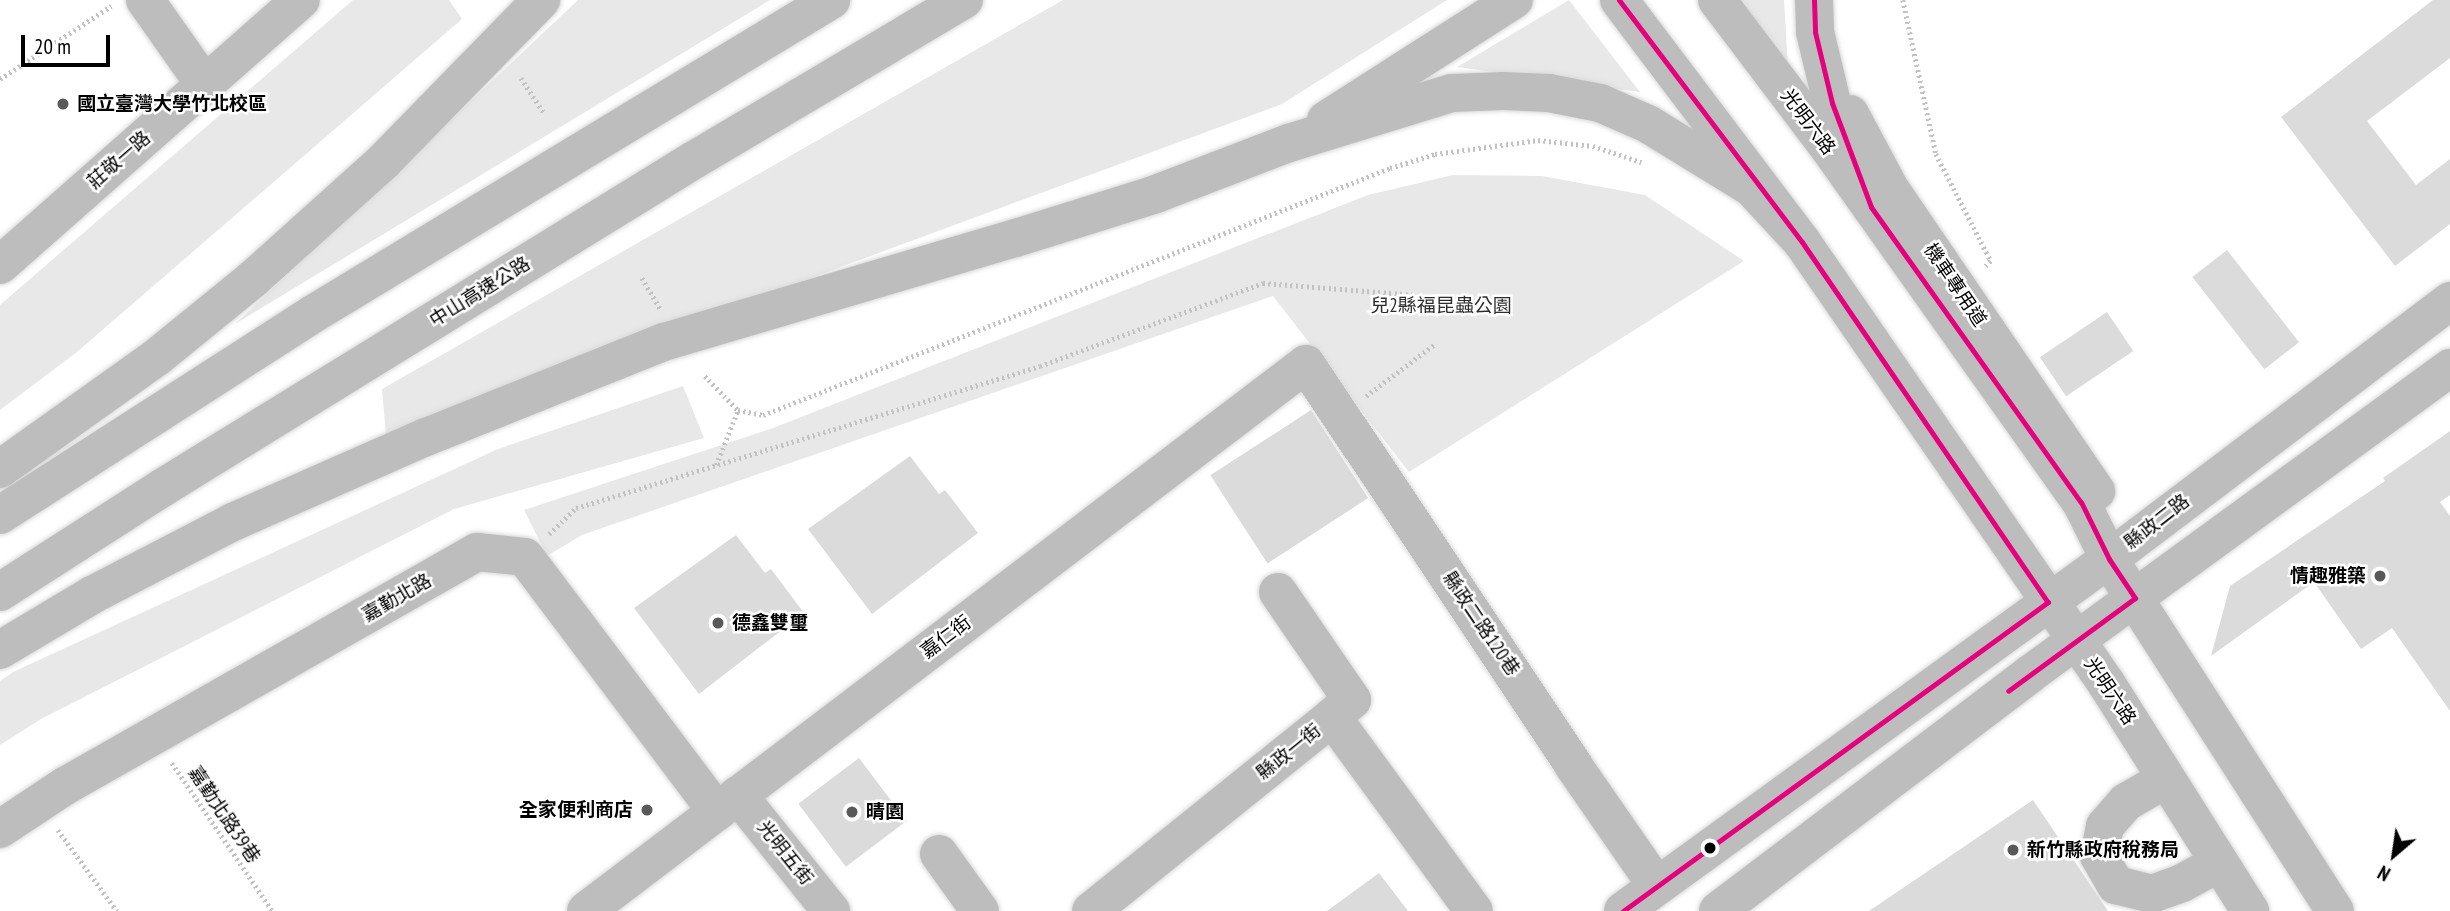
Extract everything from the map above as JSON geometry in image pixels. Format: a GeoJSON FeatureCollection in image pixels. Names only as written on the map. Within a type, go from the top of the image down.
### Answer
{"type":"FeatureCollection","features":[{"type":"Feature","properties":{"kind":"main road"},"geometry":{"type":"LineString","coordinates":[[145,0],[205,85]]}},
{"type":"Feature","properties":{"kind":"main road","name":"莊敬一路"},"geometry":{"type":"LineString","coordinates":[[0,265],[301,0]]}},
{"type":"Feature","properties":{"kind":"main road"},"geometry":{"type":"LineString","coordinates":[[0,469],[158,357],[253,279],[384,161],[541,0]]}},
{"type":"Feature","properties":{"kind":"main road"},"geometry":{"type":"LineString","coordinates":[[0,516],[313,314],[831,0]]}},
{"type":"Feature","properties":{"kind":"main road","name":"中山高速公路"},"geometry":{"type":"LineString","coordinates":[[0,592],[174,481],[671,174],[964,0]]}},
{"type":"Feature","properties":{"kind":"main road"},"geometry":{"type":"LineString","coordinates":[[1289,144],[1514,0]]}},
{"type":"Feature","properties":{"kind":"main road","name":"光明六路"},"geometry":{"type":"LineString","coordinates":[[1619,0],[1802,242],[2077,642],[2250,911]]}},
{"type":"Feature","properties":{"kind":"main road","name":"光明六路"},"geometry":{"type":"LineString","coordinates":[[1717,0],[1871,207],[2081,502],[2109,559],[2335,911]]}},
{"type":"Feature","properties":{"kind":"main road"},"geometry":{"type":"LineString","coordinates":[[1814,0],[1815,33],[1832,103],[1871,207]]}},
{"type":"Feature","properties":{"kind":"main road","name":"機車專用道"},"geometry":{"type":"LineString","coordinates":[[1832,0],[1836,59],[1842,94],[1858,131],[1890,189],[2097,493],[2109,559]]}},
{"type":"Feature","properties":{"kind":"main road"},"geometry":{"type":"LineString","coordinates":[[0,650],[94,594],[233,522],[426,437],[664,342],[1118,206],[1289,144],[1452,93],[1503,90],[1549,93],[1600,103],[1648,124],[1752,188],[1802,242]]}},
{"type":"Feature","properties":{"kind":"main road","name":"縣政二路"},"geometry":{"type":"LineString","coordinates":[[1623,911],[2109,559],[2450,301]]}},
{"type":"Feature","properties":{"kind":"main road","name":"縣政二路120巷"},"geometry":{"type":"LineString","coordinates":[[1306,364],[1656,885]]}},
{"type":"Feature","properties":{"kind":"main road","name":"嘉仁街"},"geometry":{"type":"LineString","coordinates":[[586,911],[1306,364]]}},
{"type":"Feature","properties":{"kind":"main road"},"geometry":{"type":"LineString","coordinates":[[1723,910],[2134,598],[2450,368]]}},
{"type":"Feature","properties":{"kind":"main road","name":"嘉勤北路"},"geometry":{"type":"LineString","coordinates":[[0,829],[153,736],[477,552],[526,557]]}},
{"type":"Feature","properties":{"kind":"main road"},"geometry":{"type":"LineString","coordinates":[[526,557],[728,803]]}},
{"type":"Feature","properties":{"kind":"main road"},"geometry":{"type":"LineString","coordinates":[[1278,592],[1353,700],[1332,717]]}},
{"type":"Feature","properties":{"kind":"main road","name":"縣政一街"},"geometry":{"type":"LineString","coordinates":[[1091,911],[1332,717],[1474,911]]}},
{"type":"Feature","properties":{"kind":"main road"},"geometry":{"type":"LineString","coordinates":[[2166,779],[2126,802],[2105,826],[2099,856],[2116,885],[2152,894],[2182,883],[2219,863]]}},
{"type":"Feature","properties":{"kind":"main road","name":"光明五街"},"geometry":{"type":"LineString","coordinates":[[728,803],[831,911]]}},
{"type":"Feature","properties":{"kind":"main road"},"geometry":{"type":"LineString","coordinates":[[939,854],[980,911]]}},
{"type":"Feature","properties":{"kind":"path"},"geometry":{"type":"LineString","coordinates":[[0,79],[121,0]]}},
{"type":"Feature","properties":{"kind":"path"},"geometry":{"type":"LineString","coordinates":[[1903,0],[1936,154],[1991,261],[1978,275]]}},
{"type":"Feature","properties":{"kind":"path"},"geometry":{"type":"LineString","coordinates":[[521,78],[544,113]]}},
{"type":"Feature","properties":{"kind":"path"},"geometry":{"type":"LineString","coordinates":[[705,376],[738,410],[763,415],[1390,168],[1435,154],[1538,139],[1593,146],[1646,164]]}},
{"type":"Feature","properties":{"kind":"path"},"geometry":{"type":"LineString","coordinates":[[642,278],[665,316]]}},
{"type":"Feature","properties":{"kind":"path"},"geometry":{"type":"LineString","coordinates":[[526,557],[576,508],[1040,366],[1263,283],[1414,295]]}},
{"type":"Feature","properties":{"kind":"path"},"geometry":{"type":"LineString","coordinates":[[1340,415],[1435,344]]}},
{"type":"Feature","properties":{"kind":"path"},"geometry":{"type":"LineString","coordinates":[[716,465],[738,410]]}},
{"type":"Feature","properties":{"kind":"path","name":"嘉勤北路39巷"},"geometry":{"type":"LineString","coordinates":[[153,736],[272,910]]}},
{"type":"Feature","properties":{"kind":"path"},"geometry":{"type":"LineString","coordinates":[[39,803],[117,911]]}},
{"type":"Feature","properties":{"kind":"green space"},"geometry":{"type":"Polygon","coordinates":[[[353,0],[449,0],[462,19],[77,352],[0,410],[0,305],[353,0]]]}},
{"type":"Feature","properties":{"kind":"green space"},"geometry":{"type":"Polygon","coordinates":[[[578,0],[770,0],[235,324],[578,0]]]}},
{"type":"Feature","properties":{"kind":"green space"},"geometry":{"type":"Polygon","coordinates":[[[1063,0],[1447,0],[1282,104],[386,435],[382,389],[1063,0]]]}},
{"type":"Feature","properties":{"kind":"green space"},"geometry":{"type":"Polygon","coordinates":[[[1569,0],[1640,92],[1457,67],[1569,0]]]}},
{"type":"Feature","properties":{"kind":"green space"},"geometry":{"type":"Polygon","coordinates":[[[1739,0],[1784,0],[1788,68],[1739,0]]]}},
{"type":"Feature","properties":{"kind":"green space","name":"兒2縣福昆蟲公園"},"geometry":{"type":"Polygon","coordinates":[[[1453,175],[1542,176],[1645,195],[1744,261],[1409,472],[1273,296],[582,535],[547,556],[524,510],[773,428],[1368,195],[1453,175]]]}},
{"type":"Feature","properties":{"kind":"green space"},"geometry":{"type":"Polygon","coordinates":[[[683,386],[704,438],[454,509],[41,719],[0,745],[0,681],[13,672],[498,449],[683,386]]]}},
{"type":"Feature","properties":{"kind":"building"},"geometry":{"type":"Polygon","coordinates":[[[2433,0],[2450,0],[2450,58],[2367,121],[2416,185],[2450,159],[2450,224],[2395,266],[2281,117],[2433,0]]]}},
{"type":"Feature","properties":{"kind":"building"},"geometry":{"type":"Polygon","coordinates":[[[2227,250],[2299,342],[2264,369],[2192,277],[2227,250]]]}},
{"type":"Feature","properties":{"kind":"building"},"geometry":{"type":"Polygon","coordinates":[[[2107,312],[2133,351],[2066,396],[2040,357],[2107,312]]]}},
{"type":"Feature","properties":{"kind":"building"},"geometry":{"type":"Polygon","coordinates":[[[1311,410],[1368,498],[1268,563],[1210,475],[1311,410]]]}},
{"type":"Feature","properties":{"kind":"building"},"geometry":{"type":"Polygon","coordinates":[[[2450,431],[2450,495],[2440,502],[2450,516],[2450,711],[2392,628],[2361,649],[2314,582],[2211,656],[2230,586],[2385,481],[2383,478],[2450,431]]]}},
{"type":"Feature","properties":{"kind":"building","name":"德鑫雙璽"},"geometry":{"type":"Polygon","coordinates":[[[910,456],[939,494],[945,490],[978,533],[872,614],[808,529],[910,456]]]}},
{"type":"Feature","properties":{"kind":"building","name":"德鑫雙璽"},"geometry":{"type":"Polygon","coordinates":[[[736,535],[765,573],[771,569],[804,613],[699,694],[634,608],[736,535]]]}},
{"type":"Feature","properties":{"kind":"building","name":"晴園"},"geometry":{"type":"Polygon","coordinates":[[[859,758],[907,821],[846,867],[798,804],[859,758]]]}},
{"type":"Feature","properties":{"kind":"building","name":"新竹縣政府稅務局"},"geometry":{"type":"Polygon","coordinates":[[[2033,800],[2108,911],[1869,911],[2033,800]]]}},
{"type":"Feature","properties":{"kind":"building"},"geometry":{"type":"Polygon","coordinates":[[[1379,873],[1408,911],[1327,911],[1379,873]]]}},
{"type":"Feature","properties":{"kind":"transit line"},"geometry":{"type":"LineString","coordinates":[[1619,0],[1802,242],[2048,602],[1623,911]]}},
{"type":"Feature","properties":{"kind":"transit line"},"geometry":{"type":"LineString","coordinates":[[1814,0],[1815,32],[1832,103],[1871,207],[2081,502],[2109,559],[2135,598],[2008,691]]}},
{"type":"Feature","properties":{"kind":"place","name":"國立臺灣大學竹北校區"},"geometry":{"type":"Point","coordinates":[63,104]}},
{"type":"Feature","properties":{"kind":"place","name":"情趣雅築"},"geometry":{"type":"Point","coordinates":[2380,576]}},
{"type":"Feature","properties":{"kind":"place","name":"德鑫雙璽"},"geometry":{"type":"Point","coordinates":[718,623]}},
{"type":"Feature","properties":{"kind":"place","name":"全家便利商店"},"geometry":{"type":"Point","coordinates":[647,810]}},
{"type":"Feature","properties":{"kind":"place","name":"晴園"},"geometry":{"type":"Point","coordinates":[852,812]}},
{"type":"Feature","properties":{"kind":"place","name":"新竹縣政府稅務局"},"geometry":{"type":"Point","coordinates":[2013,850]}}]}
